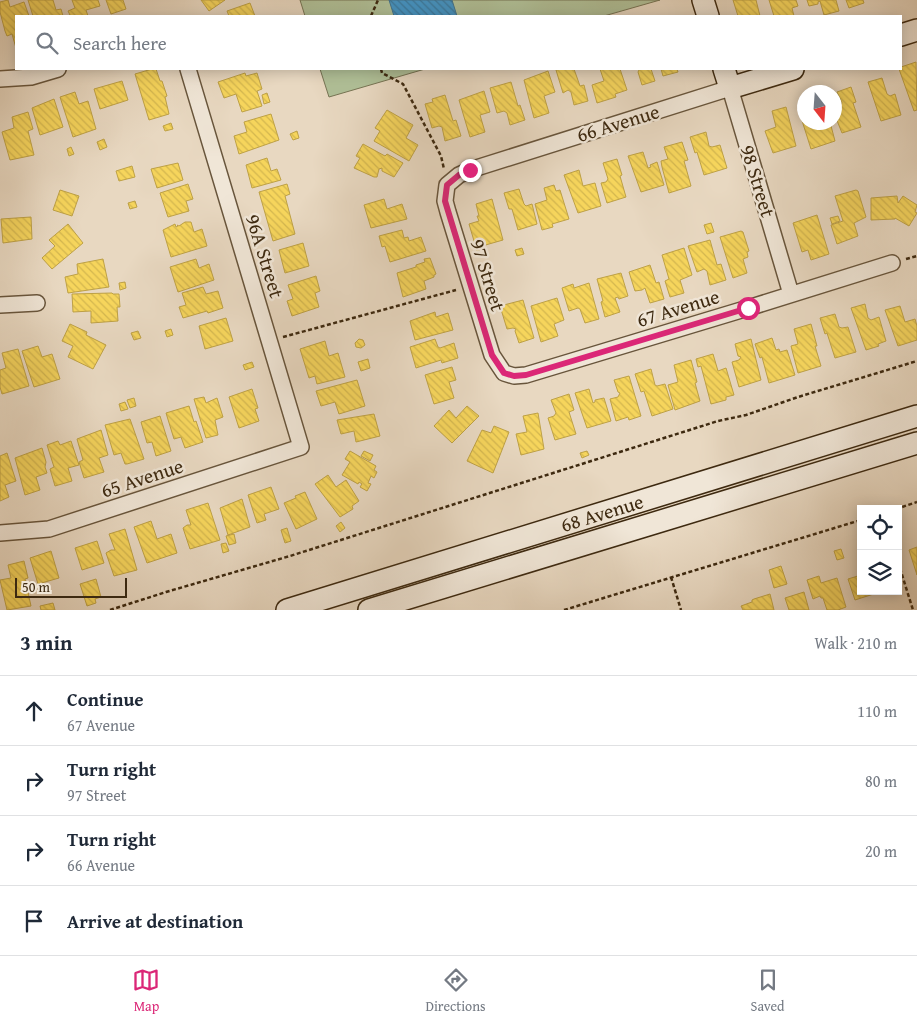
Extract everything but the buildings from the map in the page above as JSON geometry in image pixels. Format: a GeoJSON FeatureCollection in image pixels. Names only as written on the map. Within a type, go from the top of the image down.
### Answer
{"type":"FeatureCollection","features":[{"type":"Feature","properties":{"kind":"main road"},"geometry":{"type":"LineString","coordinates":[[702,0],[708,15]]}},
{"type":"Feature","properties":{"kind":"main road"},"geometry":{"type":"LineString","coordinates":[[902,35],[917,30]]}},
{"type":"Feature","properties":{"kind":"main road","name":"66 Avenue"},"geometry":{"type":"LineString","coordinates":[[727,79],[786,70]]}},
{"type":"Feature","properties":{"kind":"main road","name":"68 Avenue"},"geometry":{"type":"LineString","coordinates":[[287,610],[917,416]]}},
{"type":"Feature","properties":{"kind":"main road","name":"68 Avenue"},"geometry":{"type":"LineString","coordinates":[[369,610],[917,443]]}},
{"type":"Feature","properties":{"kind":"street"},"geometry":{"type":"LineString","coordinates":[[0,79],[31,77],[55,70]]}},
{"type":"Feature","properties":{"kind":"street","name":"96A Street"},"geometry":{"type":"LineString","coordinates":[[188,70],[301,447],[294,449]]}},
{"type":"Feature","properties":{"kind":"street","name":"66 Avenue"},"geometry":{"type":"LineString","coordinates":[[447,185],[459,175],[470,170],[727,79]]}},
{"type":"Feature","properties":{"kind":"street","name":"98 Street"},"geometry":{"type":"LineString","coordinates":[[727,79],[791,294]]}},
{"type":"Feature","properties":{"kind":"street","name":"97 Street"},"geometry":{"type":"LineString","coordinates":[[447,185],[445,201],[470,286],[492,355],[504,373]]}},
{"type":"Feature","properties":{"kind":"street","name":"67 Avenue"},"geometry":{"type":"LineString","coordinates":[[504,373],[514,376],[526,375],[892,262]]}},
{"type":"Feature","properties":{"kind":"street"},"geometry":{"type":"LineString","coordinates":[[0,305],[38,303]]}},
{"type":"Feature","properties":{"kind":"street","name":"65 Avenue"},"geometry":{"type":"LineString","coordinates":[[0,533],[49,529],[294,449]]}},
{"type":"Feature","properties":{"kind":"path"},"geometry":{"type":"LineString","coordinates":[[371,15],[378,0]]}},
{"type":"Feature","properties":{"kind":"path"},"geometry":{"type":"LineString","coordinates":[[381,70],[382,73],[404,84],[442,156],[447,185]]}},
{"type":"Feature","properties":{"kind":"path"},"geometry":{"type":"LineString","coordinates":[[270,341],[470,286]]}},
{"type":"Feature","properties":{"kind":"path"},"geometry":{"type":"LineString","coordinates":[[110,610],[290,556],[718,421],[746,416],[798,397],[917,361]]}},
{"type":"Feature","properties":{"kind":"path"},"geometry":{"type":"LineString","coordinates":[[902,507],[917,502]]}},
{"type":"Feature","properties":{"kind":"path"},"geometry":{"type":"LineString","coordinates":[[564,610],[857,521]]}},
{"type":"Feature","properties":{"kind":"path"},"geometry":{"type":"LineString","coordinates":[[902,575],[913,610]]}},
{"type":"Feature","properties":{"kind":"path"},"geometry":{"type":"LineString","coordinates":[[671,577],[681,610]]}},
{"type":"Feature","properties":{"kind":"green space"},"geometry":{"type":"Polygon","coordinates":[[[300,0],[660,0],[608,15],[305,15],[300,0]]]}},
{"type":"Feature","properties":{"kind":"green space"},"geometry":{"type":"Polygon","coordinates":[[[320,70],[422,70],[329,97],[320,70]]]}},
{"type":"Feature","properties":{"kind":"route"},"geometry":{"type":"LineString","coordinates":[[470,170],[459,175],[447,185],[445,201],[492,355],[504,373],[514,376],[526,375],[748,308]]}}]}
